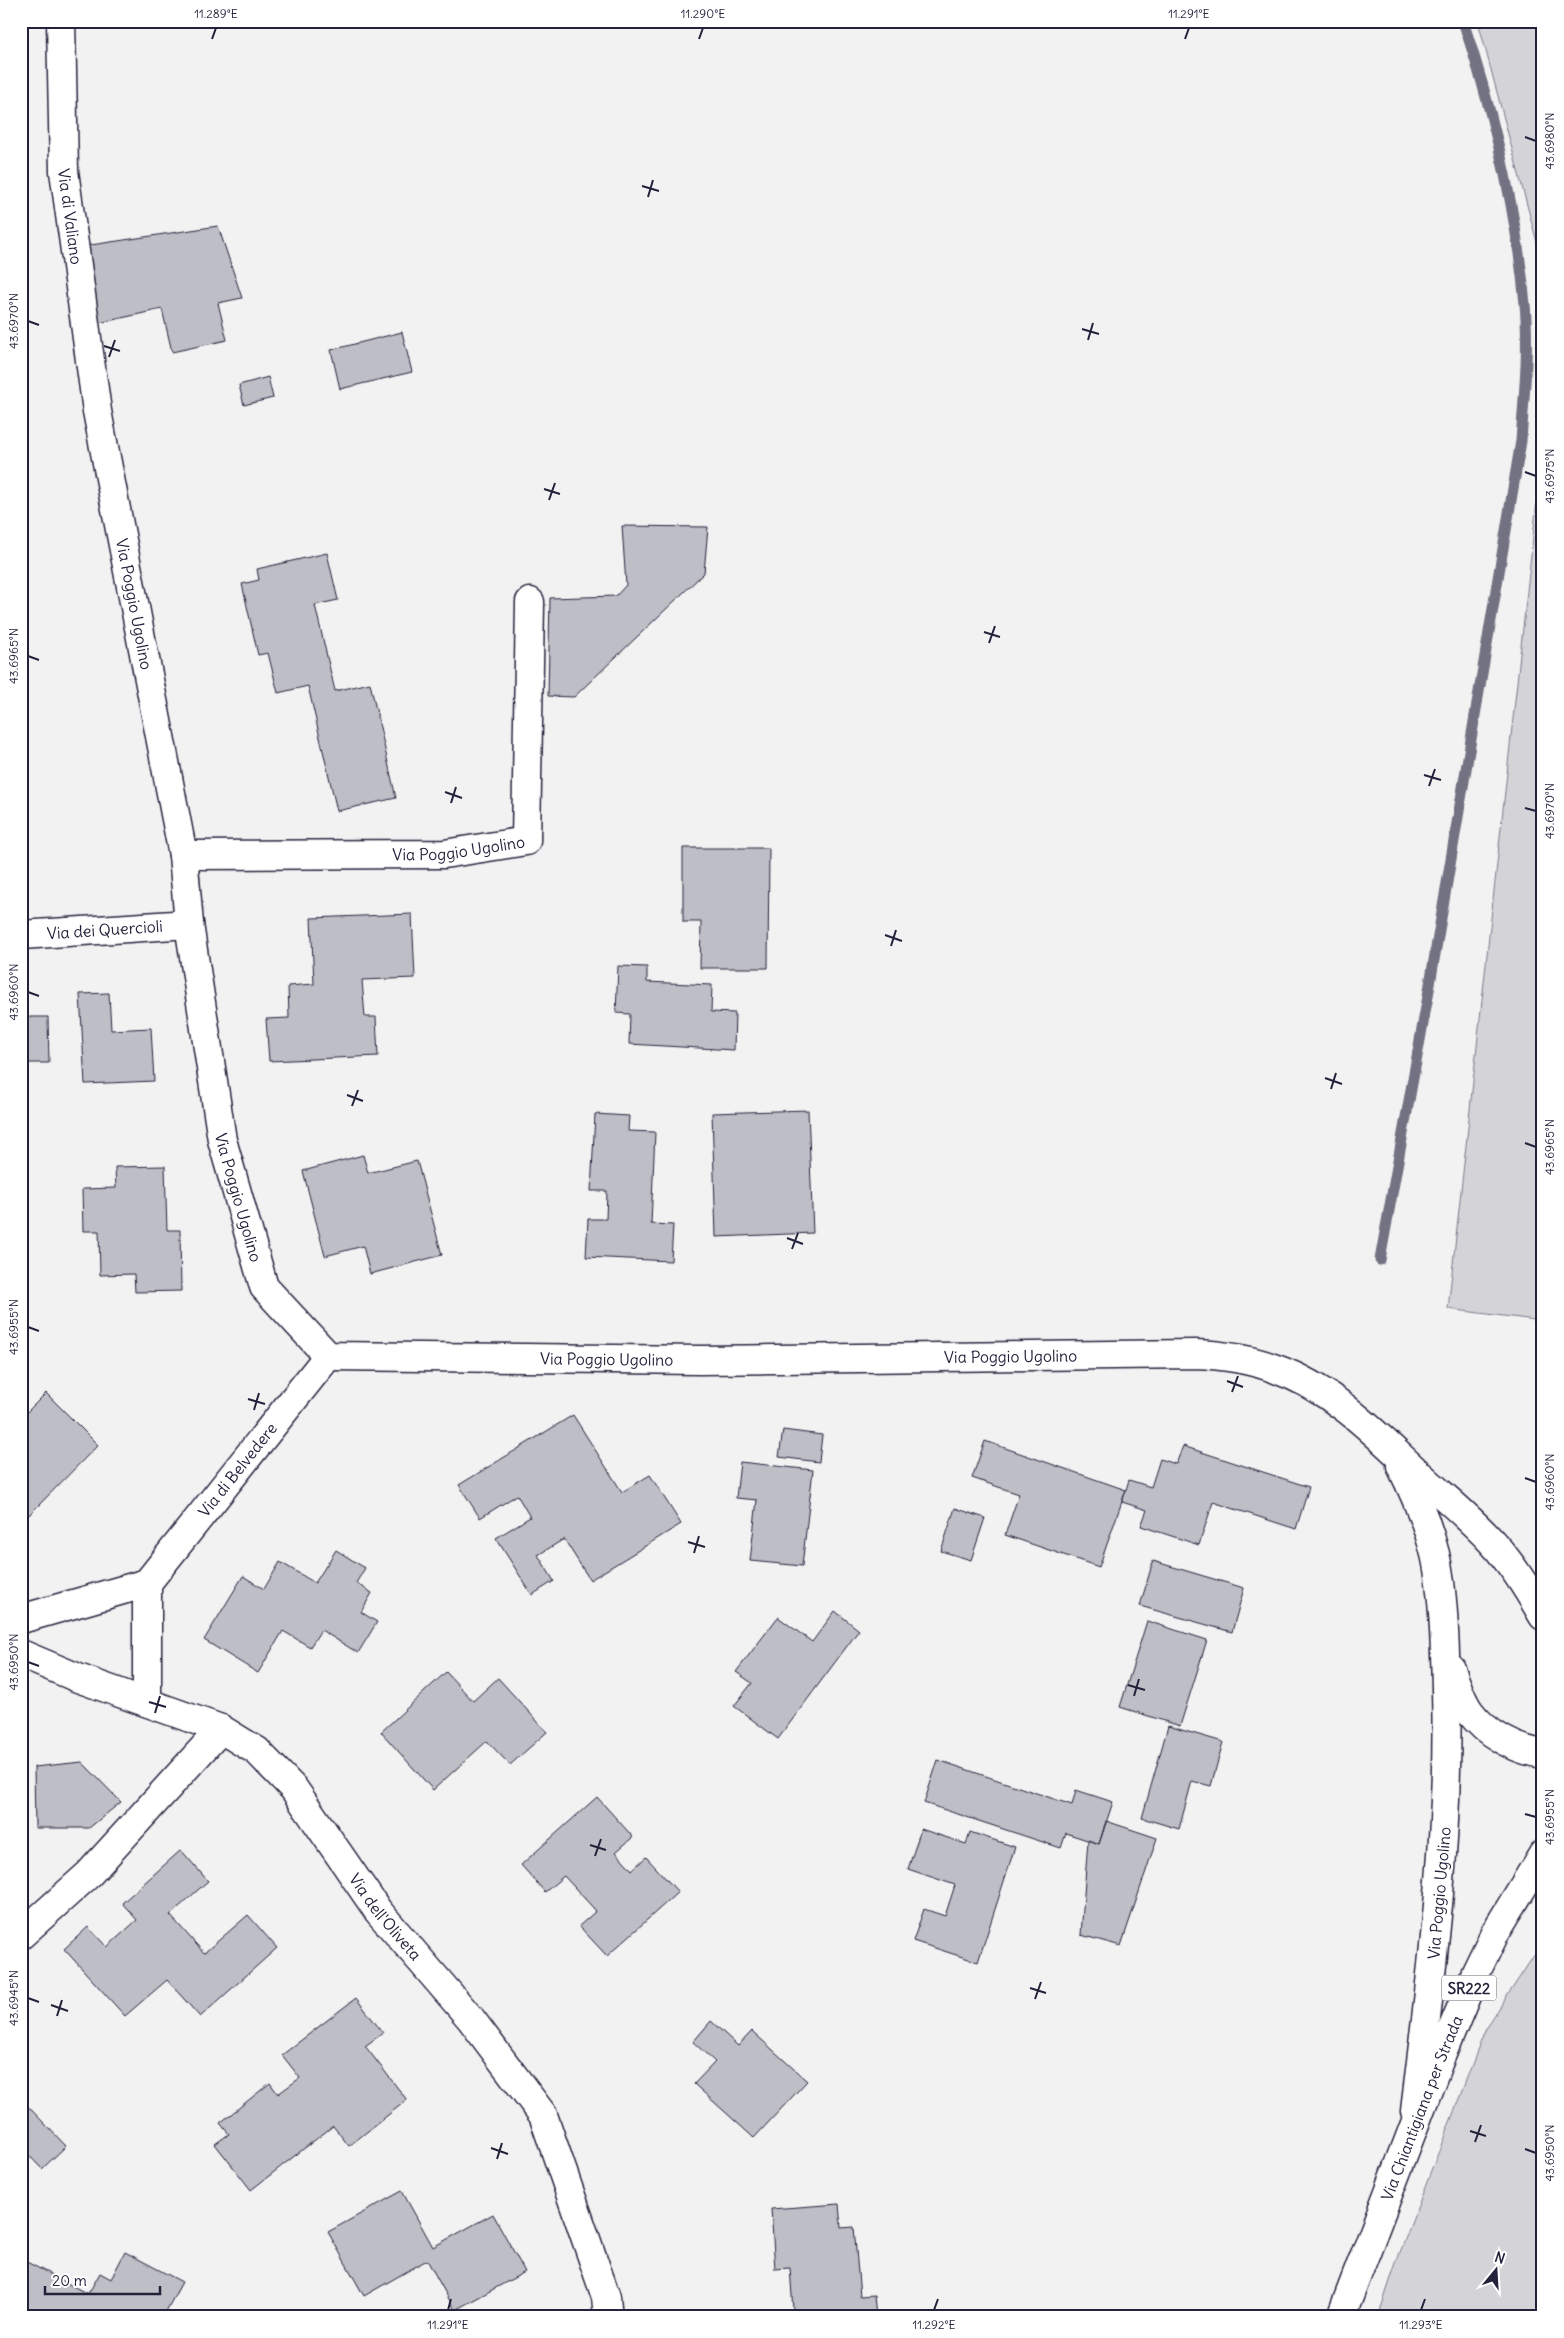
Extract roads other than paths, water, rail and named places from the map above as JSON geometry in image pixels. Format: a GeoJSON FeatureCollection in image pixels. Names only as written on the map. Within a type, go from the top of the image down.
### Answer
{"type":"FeatureCollection","features":[{"type":"Feature","properties":{"kind":"street","name":"Via di Valiano"},"geometry":{"type":"LineString","coordinates":[[61,21],[64,171],[97,411]]}},
{"type":"Feature","properties":{"kind":"street","name":"Via Poggio Ugolino"},"geometry":{"type":"LineString","coordinates":[[97,411],[183,855],[188,924],[222,1140],[264,1287],[328,1356],[700,1360],[1221,1355],[1277,1369],[1314,1387],[1346,1408],[1492,1542],[1543,1580]]}},
{"type":"Feature","properties":{"kind":"street","name":"Via Poggio Ugolino"},"geometry":{"type":"LineString","coordinates":[[183,855],[444,854],[526,841],[530,602]]}},
{"type":"Feature","properties":{"kind":"street","name":"Via dei Quercioli"},"geometry":{"type":"LineString","coordinates":[[21,935],[188,924]]}},
{"type":"Feature","properties":{"kind":"street","name":"Via di Belvedere"},"geometry":{"type":"LineString","coordinates":[[147,1583],[328,1356]]}},
{"type":"Feature","properties":{"kind":"street","name":"Via Poggio Ugolino"},"geometry":{"type":"LineString","coordinates":[[1392,1449],[1419,1502],[1435,1555],[1445,1654],[1448,1748],[1445,1832],[1428,2005],[1412,2131]]}},
{"type":"Feature","properties":{"kind":"street","name":"Via Poggio Ugolino"},"geometry":{"type":"LineString","coordinates":[[1492,1542],[1543,1616]]}},
{"type":"Feature","properties":{"kind":"street"},"geometry":{"type":"LineString","coordinates":[[21,1619],[147,1583],[147,1702]]}},
{"type":"Feature","properties":{"kind":"street","name":"Via dell'Oliveta"},"geometry":{"type":"LineString","coordinates":[[21,1654],[221,1728],[258,1751],[294,1789],[378,1911],[471,2019],[543,2115],[606,2297],[608,2317]]}},
{"type":"Feature","properties":{"kind":"street","name":"Via Poggio Ugolino"},"geometry":{"type":"LineString","coordinates":[[1445,1654],[1470,1712],[1508,1743],[1543,1754]]}},
{"type":"Feature","properties":{"kind":"street"},"geometry":{"type":"LineString","coordinates":[[21,1935],[89,1874],[221,1728]]}},
{"type":"Feature","properties":{"kind":"street","name":"Via Chiantigiana per Strada"},"geometry":{"type":"LineString","coordinates":[[1342,2317],[1412,2131],[1476,1972],[1496,1931],[1543,1854]]}},
{"type":"Feature","properties":{"kind":"waterway"},"geometry":{"type":"LineString","coordinates":[[1380,1260],[1428,996],[1521,441],[1525,390],[1526,321],[1516,232],[1493,125],[1463,21]]}}]}
